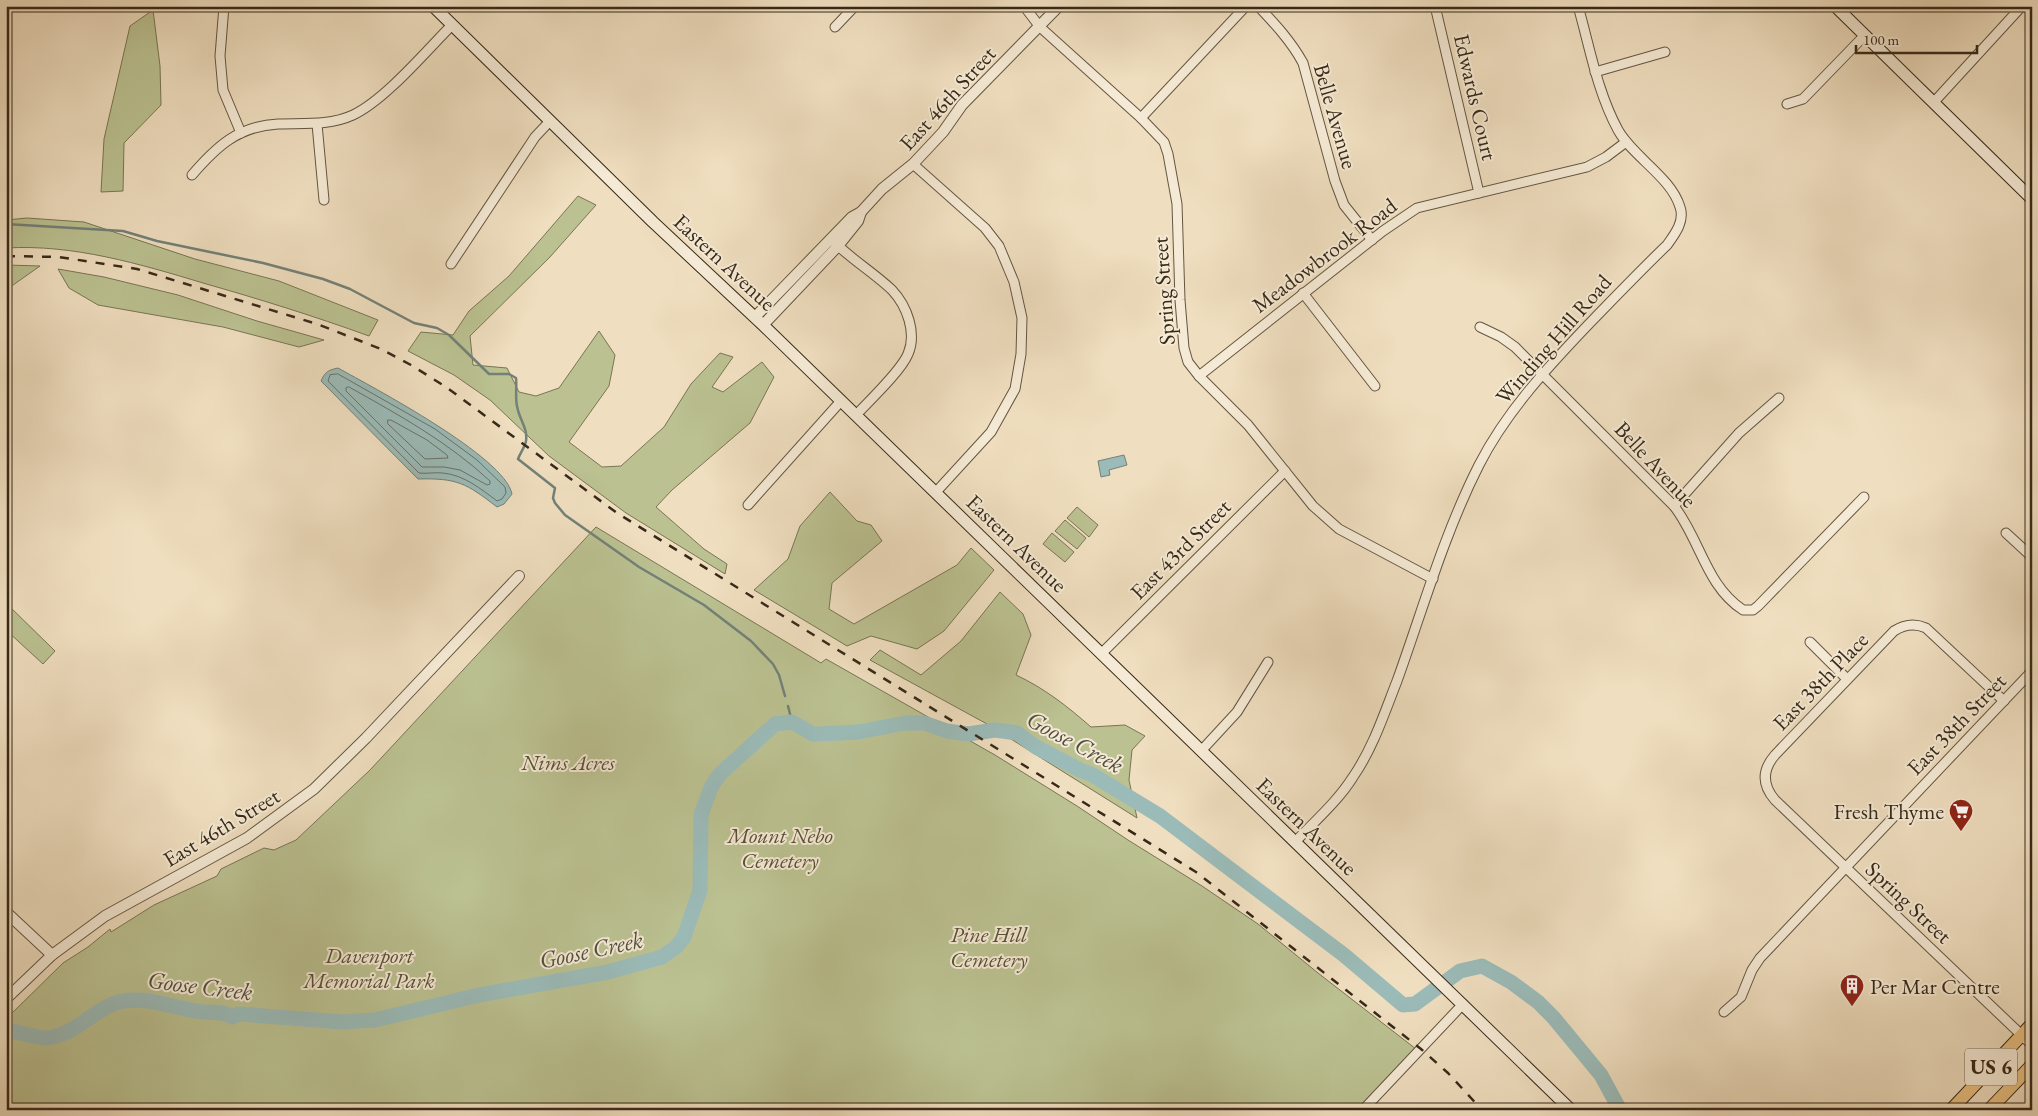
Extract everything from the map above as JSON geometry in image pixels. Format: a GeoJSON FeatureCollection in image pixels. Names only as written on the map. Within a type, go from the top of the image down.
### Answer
{"type":"FeatureCollection","features":[{"type":"Feature","properties":{"kind":"main road","name":"Eastern Avenue"},"geometry":{"type":"LineString","coordinates":[[433,6],[653,222],[759,321],[936,492],[1571,1110]]}},
{"type":"Feature","properties":{"kind":"main road"},"geometry":{"type":"LineString","coordinates":[[1835,6],[2032,199]]}},
{"type":"Feature","properties":{"kind":"main road","name":"US 6"},"geometry":{"type":"LineString","coordinates":[[1951,1110],[2032,1024]]}},
{"type":"Feature","properties":{"kind":"main road","name":"US 6"},"geometry":{"type":"LineString","coordinates":[[1989,1110],[2032,1065]]}},
{"type":"Feature","properties":{"kind":"street"},"geometry":{"type":"LineString","coordinates":[[224,6],[220,56],[223,90],[241,133]]}},
{"type":"Feature","properties":{"kind":"street"},"geometry":{"type":"LineString","coordinates":[[835,27],[855,6]]}},
{"type":"Feature","properties":{"kind":"street","name":"Spring Street"},"geometry":{"type":"LineString","coordinates":[[1024,6],[1040,27],[1141,118],[1164,142],[1177,204],[1184,348],[1188,362],[1199,376],[1248,425],[1313,506],[1339,530],[1433,579]]}},
{"type":"Feature","properties":{"kind":"street","name":"East 46th Street"},"geometry":{"type":"LineString","coordinates":[[759,321],[835,243],[852,217],[861,212],[882,189],[913,164],[943,132],[962,105],[1059,6]]}},
{"type":"Feature","properties":{"kind":"street"},"geometry":{"type":"LineString","coordinates":[[1141,118],[1246,6]]}},
{"type":"Feature","properties":{"kind":"street","name":"Belle Avenue"},"geometry":{"type":"LineString","coordinates":[[1258,6],[1280,28],[1294,46],[1303,63],[1335,181],[1344,205],[1372,240]]}},
{"type":"Feature","properties":{"kind":"street","name":"Winding Hill Road"},"geometry":{"type":"LineString","coordinates":[[1295,842],[1352,779],[1368,753],[1380,726],[1450,532],[1479,465],[1522,397],[1641,270],[1667,245],[1679,228],[1681,209],[1676,195],[1626,142],[1604,99],[1578,6]]}},
{"type":"Feature","properties":{"kind":"street"},"geometry":{"type":"LineString","coordinates":[[1934,102],[2022,6]]}},
{"type":"Feature","properties":{"kind":"street","name":"Edwards Court"},"geometry":{"type":"LineString","coordinates":[[1436,10],[1479,193]]}},
{"type":"Feature","properties":{"kind":"street"},"geometry":{"type":"LineString","coordinates":[[192,175],[212,152],[235,135],[276,124],[317,124],[352,116],[370,105],[452,25]]}},
{"type":"Feature","properties":{"kind":"street"},"geometry":{"type":"LineString","coordinates":[[1787,104],[1803,99],[1864,35]]}},
{"type":"Feature","properties":{"kind":"street"},"geometry":{"type":"LineString","coordinates":[[1595,72],[1665,52]]}},
{"type":"Feature","properties":{"kind":"street"},"geometry":{"type":"LineString","coordinates":[[451,264],[535,137],[550,121]]}},
{"type":"Feature","properties":{"kind":"street"},"geometry":{"type":"LineString","coordinates":[[317,124],[324,200]]}},
{"type":"Feature","properties":{"kind":"street","name":"Meadowbrook Road"},"geometry":{"type":"LineString","coordinates":[[1199,376],[1303,293],[1416,208],[1588,167],[1606,158],[1626,142]]}},
{"type":"Feature","properties":{"kind":"street"},"geometry":{"type":"LineString","coordinates":[[913,164],[985,228],[999,246],[1014,282],[1022,318],[1021,354],[1014,389],[990,432],[936,492]]}},
{"type":"Feature","properties":{"kind":"street"},"geometry":{"type":"LineString","coordinates":[[835,243],[892,291],[904,305],[909,318],[908,354],[892,377],[856,415]]}},
{"type":"Feature","properties":{"kind":"street"},"geometry":{"type":"LineString","coordinates":[[1303,293],[1375,386]]}},
{"type":"Feature","properties":{"kind":"street","name":"Belle Avenue"},"geometry":{"type":"LineString","coordinates":[[1480,327],[1501,337],[1515,347],[1674,506],[1686,523],[1715,581],[1738,607],[1747,612],[1758,606],[1864,497]]}},
{"type":"Feature","properties":{"kind":"street"},"geometry":{"type":"LineString","coordinates":[[1674,506],[1739,433],[1779,398]]}},
{"type":"Feature","properties":{"kind":"street"},"geometry":{"type":"LineString","coordinates":[[748,506],[841,401]]}},
{"type":"Feature","properties":{"kind":"street","name":"East 43rd Street"},"geometry":{"type":"LineString","coordinates":[[1101,654],[1285,471]]}},
{"type":"Feature","properties":{"kind":"street"},"geometry":{"type":"LineString","coordinates":[[2006,533],[2032,557]]}},
{"type":"Feature","properties":{"kind":"street","name":"East 46th Street"},"geometry":{"type":"LineString","coordinates":[[6,999],[52,955],[105,916],[247,838],[314,789],[366,738],[519,576]]}},
{"type":"Feature","properties":{"kind":"street","name":"East 38th Place"},"geometry":{"type":"LineString","coordinates":[[1765,782],[1765,774],[1770,761],[1894,631],[1908,625],[1921,626],[1932,633],[2004,701]]}},
{"type":"Feature","properties":{"kind":"street"},"geometry":{"type":"LineString","coordinates":[[1810,642],[1848,679]]}},
{"type":"Feature","properties":{"kind":"street"},"geometry":{"type":"LineString","coordinates":[[1201,751],[1237,712],[1268,662]]}},
{"type":"Feature","properties":{"kind":"street","name":"East 38th Street"},"geometry":{"type":"LineString","coordinates":[[1724,1012],[1740,997],[1752,970],[1760,958],[2032,671]]}},
{"type":"Feature","properties":{"kind":"street","name":"Spring Street"},"geometry":{"type":"LineString","coordinates":[[1765,782],[1775,800],[1873,891],[2032,1045]]}},
{"type":"Feature","properties":{"kind":"street"},"geometry":{"type":"LineString","coordinates":[[6,912],[52,955]]}},
{"type":"Feature","properties":{"kind":"street"},"geometry":{"type":"LineString","coordinates":[[1362,1110],[1463,1004]]}},
{"type":"Feature","properties":{"kind":"green space"},"geometry":{"type":"Polygon","coordinates":[[[153,10],[160,66],[161,105],[124,143],[123,191],[101,192],[104,139],[130,26],[153,10]]]}},
{"type":"Feature","properties":{"kind":"green space"},"geometry":{"type":"Polygon","coordinates":[[[578,196],[596,205],[550,257],[470,336],[473,365],[507,368],[519,392],[536,396],[559,388],[599,331],[615,355],[609,386],[569,442],[602,467],[621,466],[664,427],[691,384],[720,353],[733,357],[712,387],[723,392],[762,362],[774,377],[750,423],[672,490],[656,507],[704,549],[727,564],[725,574],[626,513],[549,456],[490,400],[454,375],[408,351],[421,332],[453,335],[469,311],[509,276],[578,196]]]}},
{"type":"Feature","properties":{"kind":"green space"},"geometry":{"type":"Polygon","coordinates":[[[27,218],[84,222],[195,259],[279,281],[378,320],[369,336],[266,302],[131,263],[81,252],[56,249],[6,248],[6,220],[27,218]]]}},
{"type":"Feature","properties":{"kind":"green space"},"geometry":{"type":"Polygon","coordinates":[[[6,265],[40,266],[6,290],[6,265]]]}},
{"type":"Feature","properties":{"kind":"green space"},"geometry":{"type":"Polygon","coordinates":[[[58,269],[104,277],[178,295],[257,321],[324,340],[299,347],[223,327],[98,305],[69,288],[58,269]]]}},
{"type":"Feature","properties":{"kind":"green space"},"geometry":{"type":"Polygon","coordinates":[[[830,492],[857,521],[871,525],[882,541],[832,583],[829,609],[854,624],[957,565],[971,548],[994,570],[944,631],[917,649],[871,636],[847,646],[754,590],[788,559],[800,526],[830,492]]]}},
{"type":"Feature","properties":{"kind":"green space"},"geometry":{"type":"Polygon","coordinates":[[[1077,507],[1098,525],[1089,537],[1067,518],[1077,507]]]}},
{"type":"Feature","properties":{"kind":"green space"},"geometry":{"type":"Polygon","coordinates":[[[1065,520],[1086,538],[1077,549],[1055,531],[1065,520]]]}},
{"type":"Feature","properties":{"kind":"green space"},"geometry":{"type":"Polygon","coordinates":[[[596,527],[821,663],[826,659],[995,755],[1077,806],[1258,924],[1416,1049],[1357,1110],[6,1110],[6,1019],[63,963],[88,947],[110,929],[111,932],[154,905],[217,876],[221,869],[264,848],[274,850],[296,840],[370,770],[596,527]]]}},
{"type":"Feature","properties":{"kind":"green space"},"geometry":{"type":"Polygon","coordinates":[[[1052,533],[1074,552],[1065,562],[1043,544],[1052,533]]]}},
{"type":"Feature","properties":{"kind":"green space"},"geometry":{"type":"Polygon","coordinates":[[[1000,592],[1023,614],[1031,635],[1016,675],[1055,698],[1091,727],[1125,725],[1145,736],[1132,750],[1129,780],[1137,818],[987,724],[870,660],[880,650],[921,675],[961,641],[1000,592]]]}},
{"type":"Feature","properties":{"kind":"green space"},"geometry":{"type":"Polygon","coordinates":[[[6,603],[55,651],[43,664],[6,630],[6,603]]]}},
{"type":"Feature","properties":{"kind":"water"},"geometry":{"type":"Polygon","coordinates":[[[338,368],[407,407],[463,443],[487,462],[504,479],[512,494],[504,504],[497,507],[477,492],[461,484],[452,481],[418,479],[321,381],[327,372],[338,368]]]}},
{"type":"Feature","properties":{"kind":"water"},"geometry":{"type":"Polygon","coordinates":[[[1124,455],[1127,465],[1109,470],[1110,475],[1101,477],[1098,461],[1124,455]]]}},
{"type":"Feature","properties":{"kind":"waterway"},"geometry":{"type":"LineString","coordinates":[[6,224],[123,231],[157,241],[263,263],[323,279],[350,289],[414,323],[437,328],[449,335],[489,374],[509,374],[516,378],[517,406],[526,436],[518,459],[555,488],[553,498],[565,515],[639,567],[704,605],[751,641],[773,664],[779,675],[785,696]]}},
{"type":"Feature","properties":{"kind":"waterway"},"geometry":{"type":"LineString","coordinates":[[788,706],[792,722]]}},
{"type":"Feature","properties":{"kind":"waterway","name":"Goose Creek"},"geometry":{"type":"LineString","coordinates":[[6,1030],[44,1038],[58,1036],[77,1027],[110,1005],[129,1000],[150,1001],[203,1012],[222,1013],[232,1017],[239,1014],[342,1022],[375,1020],[479,995],[608,972],[662,957],[676,947],[684,937],[700,890],[701,815],[711,787],[720,774],[775,724],[792,722],[813,734],[819,734],[858,732],[905,723],[924,723],[947,731],[968,734],[995,730],[1017,733],[1036,747],[1091,774],[1160,816],[1344,955],[1403,1005],[1415,1004],[1460,971],[1482,966],[1511,982],[1538,1002],[1553,1017],[1601,1075],[1620,1110]]}},
{"type":"Feature","properties":{"kind":"railway"},"geometry":{"type":"LineString","coordinates":[[6,256],[59,257],[137,269],[317,324],[381,349],[411,365],[446,387],[617,513],[1196,872],[1421,1049],[1448,1073],[1482,1110]]}},
{"type":"Feature","properties":{"kind":"place","name":"Fresh Thyme"},"geometry":{"type":"Point","coordinates":[1961,832]}},
{"type":"Feature","properties":{"kind":"place","name":"Per Mar Centre"},"geometry":{"type":"Point","coordinates":[1852,1007]}},
{"type":"Feature","properties":{"kind":"park label","name":"Nims Acres"},"geometry":{"type":"Point","coordinates":[568,762]}},
{"type":"Feature","properties":{"kind":"park label","name":"Mount Nebo Cemetery"},"geometry":{"type":"Point","coordinates":[780,848]}},
{"type":"Feature","properties":{"kind":"park label","name":"Pine Hill Cemetery"},"geometry":{"type":"Point","coordinates":[989,946]}},
{"type":"Feature","properties":{"kind":"park label","name":"Davenport Memorial Park"},"geometry":{"type":"Point","coordinates":[369,968]}}]}
